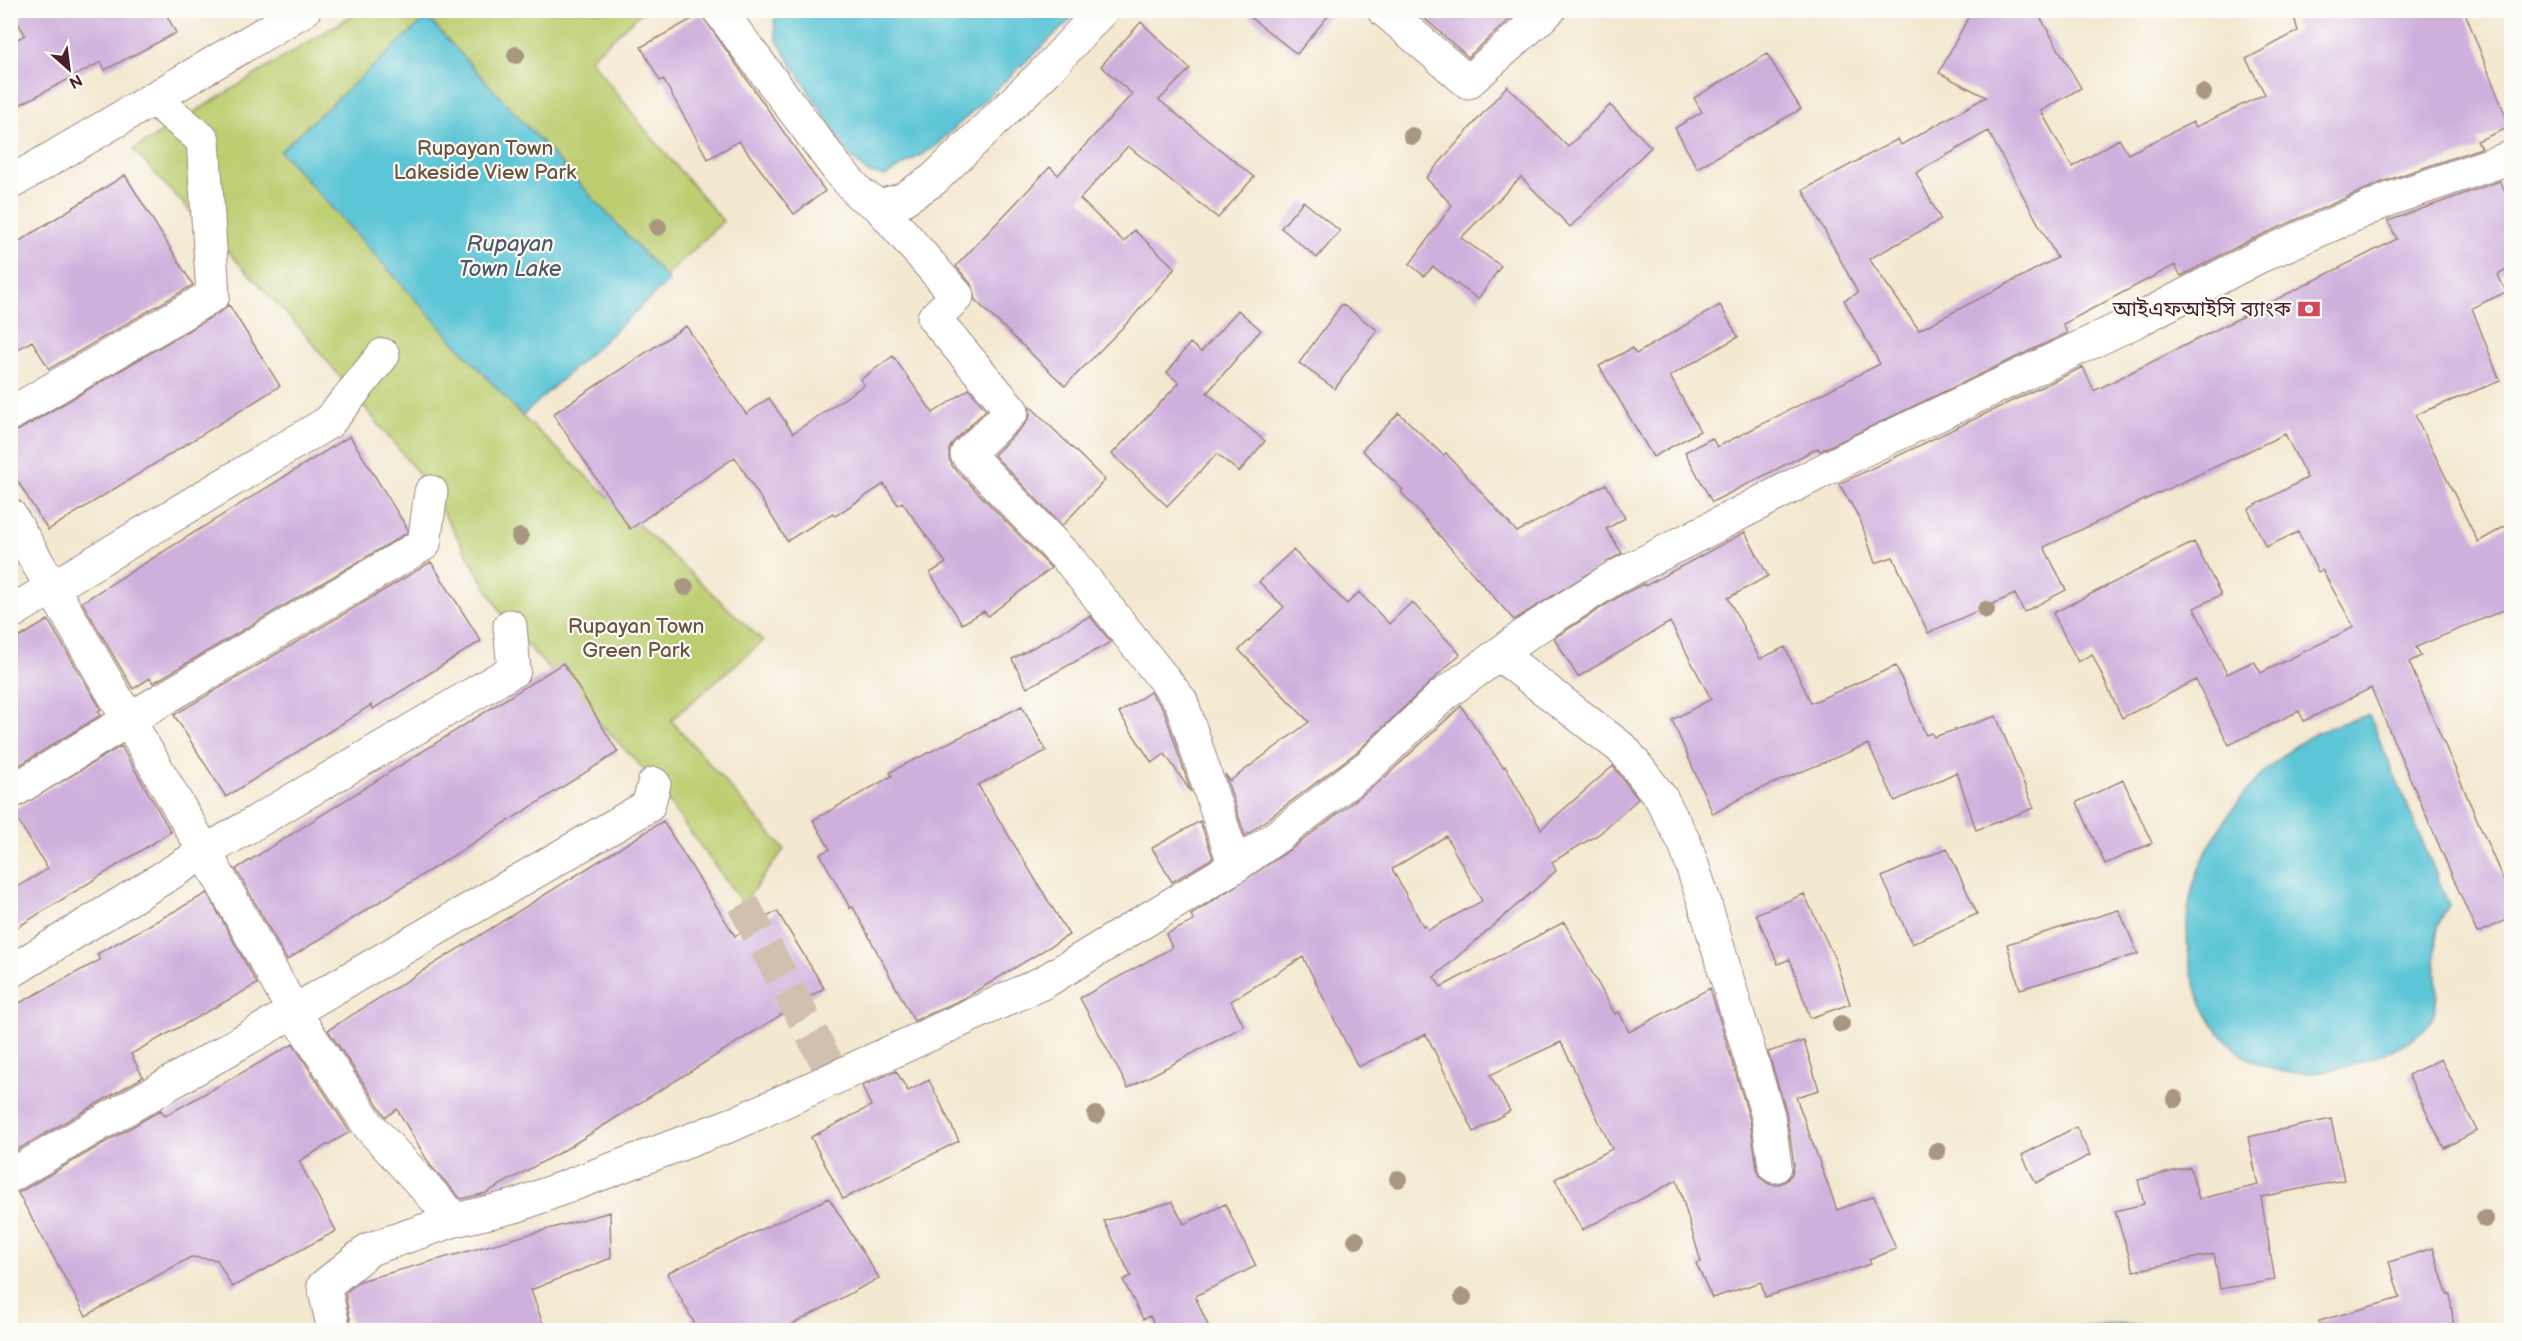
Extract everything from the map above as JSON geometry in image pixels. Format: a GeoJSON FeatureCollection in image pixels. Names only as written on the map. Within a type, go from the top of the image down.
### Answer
{"type":"FeatureCollection","features":[{"type":"Feature","properties":{"kind":"street"},"geometry":{"type":"LineString","coordinates":[[10,183],[155,100],[304,10]]}},
{"type":"Feature","properties":{"kind":"street"},"geometry":{"type":"LineString","coordinates":[[719,10],[837,168],[860,194],[879,206],[957,296],[934,318],[1012,411],[967,454],[1071,562],[1180,702],[1235,866]]}},
{"type":"Feature","properties":{"kind":"street"},"geometry":{"type":"LineString","coordinates":[[879,206],[902,200],[933,180],[1047,70],[1102,10]]}},
{"type":"Feature","properties":{"kind":"street"},"geometry":{"type":"LineString","coordinates":[[1384,10],[1468,82],[1549,10]]}},
{"type":"Feature","properties":{"kind":"street"},"geometry":{"type":"LineString","coordinates":[[10,414],[213,295],[203,140],[155,100]]}},
{"type":"Feature","properties":{"kind":"street"},"geometry":{"type":"LineString","coordinates":[[334,1330],[324,1286],[370,1249],[455,1220],[515,1206],[736,1123],[921,1041],[1044,982],[1235,866],[1370,765],[1442,696],[1499,654],[1612,579],[1861,451],[2120,329],[2258,258],[2390,199],[2511,157]]}},
{"type":"Feature","properties":{"kind":"street"},"geometry":{"type":"LineString","coordinates":[[10,613],[329,423],[383,355]]}},
{"type":"Feature","properties":{"kind":"street"},"geometry":{"type":"LineString","coordinates":[[10,793],[424,544],[431,492]]}},
{"type":"Feature","properties":{"kind":"street"},"geometry":{"type":"LineString","coordinates":[[10,515],[205,852],[294,1012],[369,1126],[455,1220]]}},
{"type":"Feature","properties":{"kind":"street"},"geometry":{"type":"LineString","coordinates":[[10,972],[205,852],[514,670],[510,626]]}},
{"type":"Feature","properties":{"kind":"street"},"geometry":{"type":"LineString","coordinates":[[1499,654],[1624,750],[1666,807],[1685,844],[1734,996],[1768,1116],[1775,1166]]}},
{"type":"Feature","properties":{"kind":"street"},"geometry":{"type":"LineString","coordinates":[[10,1176],[294,1012],[651,795]]}},
{"type":"Feature","properties":{"kind":"green space"},"geometry":{"type":"Polygon","coordinates":[[[359,11],[643,11],[590,59],[648,133],[723,221],[522,416],[763,641],[671,720],[784,849],[743,904],[647,773],[508,625],[426,483],[307,336],[133,150],[359,11]]]}},
{"type":"Feature","properties":{"kind":"water"},"geometry":{"type":"Polygon","coordinates":[[[786,10],[1080,11],[933,148],[885,176],[868,173],[849,155],[776,39],[774,20],[786,10]]]}},
{"type":"Feature","properties":{"kind":"water","name":"Rupayan Town Lake"},"geometry":{"type":"Polygon","coordinates":[[[427,17],[669,281],[522,416],[280,151],[427,17]]]}},
{"type":"Feature","properties":{"kind":"water"},"geometry":{"type":"Polygon","coordinates":[[[2369,715],[2449,905],[2436,935],[2434,1011],[2429,1023],[2414,1039],[2382,1055],[2314,1073],[2281,1071],[2253,1061],[2229,1044],[2211,1020],[2197,991],[2189,959],[2187,923],[2190,898],[2209,848],[2239,801],[2257,780],[2303,740],[2330,727],[2369,715]]]}},
{"type":"Feature","properties":{"kind":"water"},"geometry":{"type":"Polygon","coordinates":[[[2112,1324],[2178,1328],[2186,1330],[2062,1330],[2112,1324]]]}},
{"type":"Feature","properties":{"kind":"building"},"geometry":{"type":"Polygon","coordinates":[[[11,10],[164,10],[176,33],[105,70],[101,62],[10,110],[10,43],[25,35],[11,10]]]}},
{"type":"Feature","properties":{"kind":"building"},"geometry":{"type":"Polygon","coordinates":[[[1241,10],[1333,10],[1297,54],[1241,10]]]}},
{"type":"Feature","properties":{"kind":"building"},"geometry":{"type":"Polygon","coordinates":[[[1415,10],[1520,10],[1468,57],[1415,10]]]}},
{"type":"Feature","properties":{"kind":"building"},"geometry":{"type":"Polygon","coordinates":[[[1972,10],[2036,10],[2081,88],[2041,111],[2072,167],[2119,139],[2128,154],[2193,122],[2196,127],[2265,94],[2246,59],[2298,31],[2292,10],[2464,10],[2510,127],[2477,141],[2481,148],[2382,182],[2250,240],[2181,276],[2175,265],[2063,324],[2067,333],[1820,451],[1818,448],[1712,502],[1685,452],[1712,438],[1717,447],[1880,364],[1844,300],[1858,293],[1803,190],[1898,139],[1901,145],[1986,97],[1939,73],[1972,10]],[[1988,131],[1916,173],[1941,220],[1869,259],[1919,330],[2057,258],[1988,131]]]}},
{"type":"Feature","properties":{"kind":"building"},"geometry":{"type":"Polygon","coordinates":[[[701,14],[825,191],[794,214],[739,141],[708,159],[663,79],[660,81],[641,47],[701,14]]]}},
{"type":"Feature","properties":{"kind":"building"},"geometry":{"type":"Polygon","coordinates":[[[1141,22],[1190,69],[1159,100],[1254,177],[1218,218],[1128,146],[1080,199],[1124,242],[1134,230],[1175,268],[1132,318],[1065,386],[975,300],[971,284],[956,266],[1050,167],[1058,175],[1132,94],[1101,66],[1141,22]]]}},
{"type":"Feature","properties":{"kind":"building"},"geometry":{"type":"Polygon","coordinates":[[[1767,54],[1801,109],[1697,168],[1675,128],[1702,112],[1694,98],[1767,54]]]}},
{"type":"Feature","properties":{"kind":"building"},"geometry":{"type":"Polygon","coordinates":[[[1507,86],[1568,147],[1610,105],[1651,147],[1570,227],[1521,177],[1461,238],[1501,266],[1478,299],[1433,267],[1424,276],[1410,264],[1452,205],[1426,178],[1507,86]]]}},
{"type":"Feature","properties":{"kind":"building"},"geometry":{"type":"Polygon","coordinates":[[[125,175],[193,285],[49,369],[32,341],[10,354],[10,247],[125,175]]]}},
{"type":"Feature","properties":{"kind":"building"},"geometry":{"type":"Polygon","coordinates":[[[2500,181],[2511,202],[2511,267],[2498,275],[2506,292],[2472,308],[2500,381],[2415,415],[2478,542],[2511,523],[2511,607],[2416,647],[2421,656],[2409,662],[2511,898],[2511,918],[2477,933],[2371,688],[2304,721],[2299,711],[2229,745],[2196,680],[2122,718],[2092,654],[2078,662],[2053,613],[2194,542],[2221,595],[2194,608],[2227,674],[2254,661],[2261,673],[2354,627],[2322,570],[2318,572],[2298,532],[2266,547],[2248,509],[2307,478],[2285,434],[2044,547],[2066,590],[2024,612],[2015,594],[1928,633],[1893,557],[1875,563],[1860,519],[1839,484],[2083,367],[2094,391],[2397,239],[2388,221],[2500,181]]]}},
{"type":"Feature","properties":{"kind":"building"},"geometry":{"type":"Polygon","coordinates":[[[1303,201],[1340,231],[1317,258],[1281,228],[1303,201]]]}},
{"type":"Feature","properties":{"kind":"building"},"geometry":{"type":"Polygon","coordinates":[[[1342,304],[1377,330],[1335,389],[1299,363],[1342,304]]]}},
{"type":"Feature","properties":{"kind":"building"},"geometry":{"type":"Polygon","coordinates":[[[229,305],[280,386],[48,530],[10,469],[10,433],[19,430],[229,305]]]}},
{"type":"Feature","properties":{"kind":"building"},"geometry":{"type":"Polygon","coordinates":[[[1720,305],[1738,337],[1670,376],[1700,431],[1653,457],[1599,366],[1632,348],[1636,354],[1720,305]]]}},
{"type":"Feature","properties":{"kind":"building"},"geometry":{"type":"Polygon","coordinates":[[[1238,310],[1261,330],[1207,393],[1265,441],[1239,472],[1217,454],[1167,506],[1112,454],[1179,383],[1167,373],[1190,343],[1201,352],[1238,310]]]}},
{"type":"Feature","properties":{"kind":"building"},"geometry":{"type":"Polygon","coordinates":[[[686,326],[746,414],[769,398],[793,433],[864,385],[860,380],[893,356],[933,413],[969,389],[986,410],[954,441],[949,449],[949,459],[953,467],[1051,568],[988,616],[984,611],[962,624],[930,573],[946,563],[902,502],[898,505],[884,484],[835,516],[833,513],[787,541],[735,457],[630,529],[553,414],[686,326]]]}},
{"type":"Feature","properties":{"kind":"building"},"geometry":{"type":"Polygon","coordinates":[[[1030,406],[1105,480],[1062,526],[994,455],[1025,424],[1030,416],[1030,406]]]}},
{"type":"Feature","properties":{"kind":"building"},"geometry":{"type":"Polygon","coordinates":[[[1399,413],[1443,455],[1446,453],[1517,532],[1606,484],[1625,518],[1606,529],[1622,553],[1514,620],[1401,492],[1403,490],[1362,450],[1399,413]]]}},
{"type":"Feature","properties":{"kind":"building"},"geometry":{"type":"Polygon","coordinates":[[[350,436],[407,528],[407,533],[153,683],[150,678],[133,689],[82,602],[350,436]]]}},
{"type":"Feature","properties":{"kind":"building"},"geometry":{"type":"Polygon","coordinates":[[[1745,532],[1768,576],[1728,598],[1760,659],[1785,647],[1811,703],[1896,666],[1926,735],[1932,733],[1934,737],[1996,716],[2034,808],[1976,830],[1957,772],[1895,801],[1868,744],[1746,795],[1713,814],[1672,720],[1711,699],[1670,622],[1578,677],[1554,638],[1621,595],[1644,584],[1645,586],[1745,532]]]}},
{"type":"Feature","properties":{"kind":"building"},"geometry":{"type":"Polygon","coordinates":[[[1293,550],[1347,604],[1359,592],[1389,624],[1412,602],[1460,654],[1358,751],[1245,836],[1225,774],[1230,781],[1309,722],[1239,650],[1284,607],[1259,582],[1293,550]]]}},
{"type":"Feature","properties":{"kind":"building"},"geometry":{"type":"Polygon","coordinates":[[[431,562],[481,641],[373,709],[371,705],[226,797],[174,715],[431,562]]]}},
{"type":"Feature","properties":{"kind":"building"},"geometry":{"type":"Polygon","coordinates":[[[1090,616],[1111,642],[1027,688],[1012,659],[1090,616]]]}},
{"type":"Feature","properties":{"kind":"building"},"geometry":{"type":"Polygon","coordinates":[[[48,620],[101,709],[98,711],[101,715],[10,771],[10,643],[48,620]]]}},
{"type":"Feature","properties":{"kind":"building"},"geometry":{"type":"Polygon","coordinates":[[[563,663],[618,752],[287,960],[236,869],[563,663]]]}},
{"type":"Feature","properties":{"kind":"building"},"geometry":{"type":"Polygon","coordinates":[[[1150,692],[1164,710],[1191,792],[1165,754],[1152,763],[1119,713],[1150,692]]]}},
{"type":"Feature","properties":{"kind":"building"},"geometry":{"type":"Polygon","coordinates":[[[1022,706],[1046,751],[978,785],[1069,935],[965,998],[914,1021],[853,907],[850,908],[820,854],[830,849],[813,820],[892,776],[890,772],[1022,706]]]}},
{"type":"Feature","properties":{"kind":"building"},"geometry":{"type":"Polygon","coordinates":[[[1461,706],[1503,767],[1505,766],[1541,829],[1613,766],[1638,799],[1599,834],[1552,862],[1556,871],[1434,977],[1441,987],[1564,922],[1615,1014],[1619,1012],[1629,1032],[1710,988],[1750,1120],[1757,1169],[1761,1178],[1769,1184],[1777,1185],[1786,1181],[1792,1174],[1794,1164],[1786,1111],[1768,1052],[1804,1041],[1819,1090],[1796,1097],[1837,1210],[1874,1196],[1896,1249],[1869,1260],[1871,1264],[1765,1297],[1761,1282],[1712,1298],[1696,1263],[1701,1262],[1677,1180],[1582,1230],[1555,1179],[1612,1149],[1561,1042],[1490,1075],[1510,1111],[1474,1132],[1426,1034],[1358,1067],[1303,957],[1231,1001],[1244,1026],[1128,1088],[1080,998],[1172,948],[1166,934],[1194,921],[1191,915],[1290,850],[1382,780],[1461,706]],[[1446,836],[1392,869],[1423,926],[1425,925],[1428,930],[1482,901],[1446,836]]]}},
{"type":"Feature","properties":{"kind":"building"},"geometry":{"type":"Polygon","coordinates":[[[121,746],[171,832],[10,932],[10,891],[48,869],[12,811],[121,746]]]}},
{"type":"Feature","properties":{"kind":"building"},"geometry":{"type":"Polygon","coordinates":[[[2123,780],[2152,843],[2105,864],[2077,802],[2123,780]]]}},
{"type":"Feature","properties":{"kind":"building"},"geometry":{"type":"Polygon","coordinates":[[[663,821],[735,936],[777,911],[824,988],[566,1149],[486,1193],[461,1199],[430,1165],[397,1109],[386,1117],[328,1030],[663,821]]]}},
{"type":"Feature","properties":{"kind":"building"},"geometry":{"type":"Polygon","coordinates":[[[1200,821],[1213,858],[1172,882],[1152,848],[1200,821]]]}},
{"type":"Feature","properties":{"kind":"building"},"geometry":{"type":"Polygon","coordinates":[[[1947,848],[1977,914],[1912,944],[1882,877],[1947,848]]]}},
{"type":"Feature","properties":{"kind":"building"},"geometry":{"type":"Polygon","coordinates":[[[207,893],[257,984],[131,1054],[143,1077],[10,1154],[10,1008],[100,960],[97,954],[207,893]]]}},
{"type":"Feature","properties":{"kind":"building"},"geometry":{"type":"Polygon","coordinates":[[[1804,894],[1835,959],[1850,1004],[1810,1018],[1790,959],[1778,964],[1756,914],[1804,894]]]}},
{"type":"Feature","properties":{"kind":"building"},"geometry":{"type":"Polygon","coordinates":[[[2119,910],[2138,954],[2020,989],[2007,944],[2119,910]]]}},
{"type":"Feature","properties":{"kind":"building"},"geometry":{"type":"Polygon","coordinates":[[[293,1044],[350,1132],[299,1161],[336,1231],[232,1287],[217,1260],[191,1257],[86,1316],[18,1193],[161,1110],[165,1116],[293,1044]]]}},
{"type":"Feature","properties":{"kind":"building"},"geometry":{"type":"Polygon","coordinates":[[[2441,1059],[2477,1131],[2444,1148],[2408,1075],[2441,1059]]]}},
{"type":"Feature","properties":{"kind":"building"},"geometry":{"type":"Polygon","coordinates":[[[896,1071],[908,1091],[929,1080],[959,1141],[843,1199],[811,1137],[871,1106],[862,1086],[896,1071]]]}},
{"type":"Feature","properties":{"kind":"building"},"geometry":{"type":"Polygon","coordinates":[[[2331,1119],[2344,1180],[2261,1197],[2275,1280],[2220,1289],[2214,1254],[2134,1271],[2115,1211],[2144,1204],[2138,1180],[2190,1167],[2199,1199],[2258,1185],[2248,1137],[2331,1119]]]}},
{"type":"Feature","properties":{"kind":"building"},"geometry":{"type":"Polygon","coordinates":[[[2076,1127],[2090,1155],[2036,1183],[2022,1155],[2076,1127]]]}},
{"type":"Feature","properties":{"kind":"building"},"geometry":{"type":"Polygon","coordinates":[[[829,1198],[879,1278],[782,1330],[698,1330],[667,1273],[829,1198]]]}},
{"type":"Feature","properties":{"kind":"building"},"geometry":{"type":"Polygon","coordinates":[[[1172,1202],[1184,1224],[1225,1204],[1256,1266],[1195,1296],[1210,1330],[1157,1330],[1150,1316],[1143,1319],[1123,1280],[1131,1276],[1104,1221],[1172,1202]]]}},
{"type":"Feature","properties":{"kind":"building"},"geometry":{"type":"Polygon","coordinates":[[[610,1212],[611,1258],[531,1290],[545,1330],[352,1330],[345,1293],[360,1281],[610,1212]]]}},
{"type":"Feature","properties":{"kind":"building"},"geometry":{"type":"Polygon","coordinates":[[[2433,1248],[2447,1294],[2450,1294],[2454,1330],[2321,1330],[2319,1321],[2400,1298],[2389,1262],[2433,1248]]]}},
{"type":"Feature","properties":{"kind":"tunnel"},"geometry":{"type":"LineString","coordinates":[[743,904],[835,1078]]}},
{"type":"Feature","properties":{"kind":"place","name":"আইএফআইসি ব্যাংক"},"geometry":{"type":"Point","coordinates":[2309,309]}},
{"type":"Feature","properties":{"kind":"park label","name":"Rupayan Town Lakeside View Park"},"geometry":{"type":"Point","coordinates":[485,160]}},
{"type":"Feature","properties":{"kind":"park label","name":"Rupayan Town Green Park"},"geometry":{"type":"Point","coordinates":[636,638]}}]}
